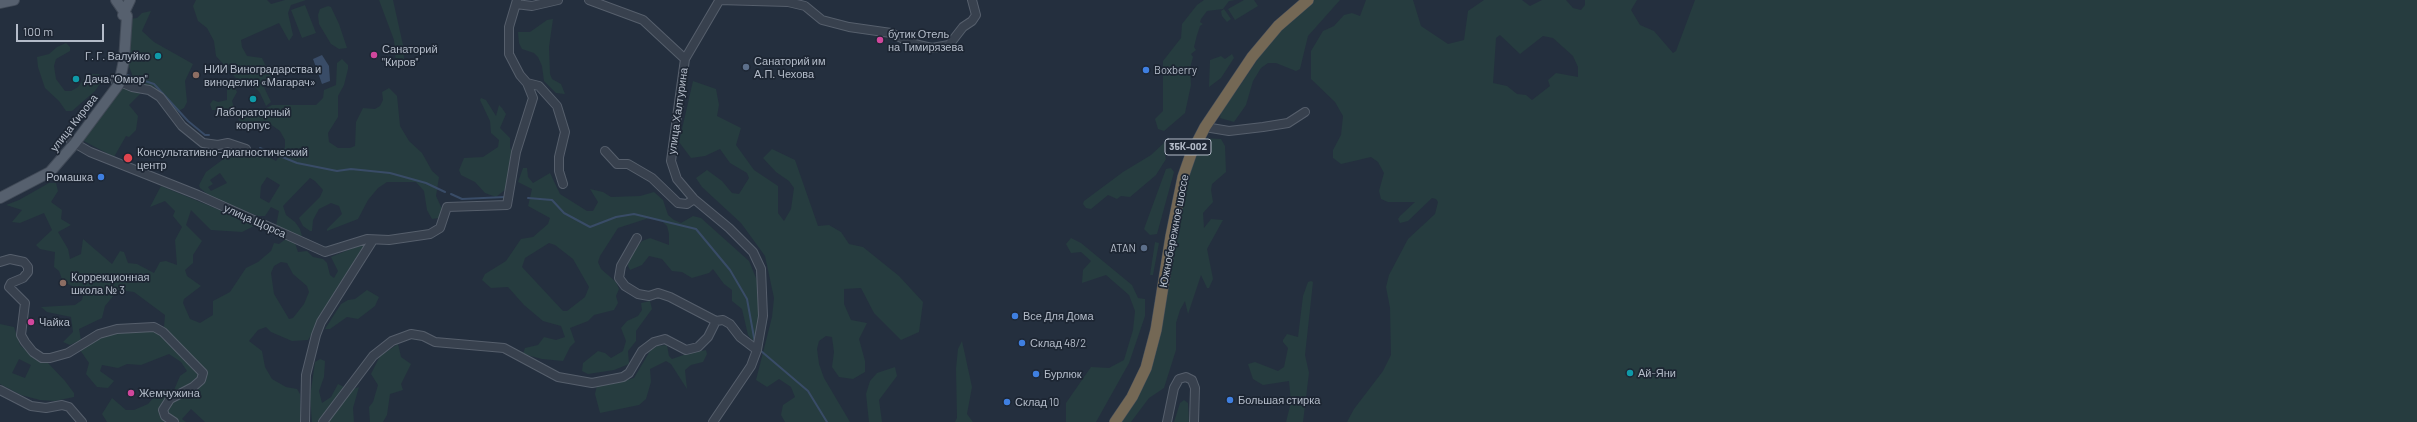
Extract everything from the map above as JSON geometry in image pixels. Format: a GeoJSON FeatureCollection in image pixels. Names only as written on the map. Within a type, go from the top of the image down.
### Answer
{"type":"FeatureCollection","features":[{"type":"Feature","properties":{"kind":"highway","name":"Южнобережное шоссе"},"geometry":{"type":"LineString","coordinates":[[1111,422],[1128,393],[1145,354],[1165,234],[1186,152],[1199,126],[1243,60],[1273,24],[1300,0]]}},
{"type":"Feature","properties":{"kind":"highway","name":"Южнобережное шоссе"},"geometry":{"type":"LineString","coordinates":[[1115,422],[1132,397],[1146,368],[1156,330],[1171,236],[1183,177],[1205,127],[1252,57],[1278,26],[1308,0]]}},
{"type":"Feature","properties":{"kind":"main road"},"geometry":{"type":"LineString","coordinates":[[0,3],[14,0]]}},
{"type":"Feature","properties":{"kind":"main road","name":"улица Кирова"},"geometry":{"type":"LineString","coordinates":[[0,198],[49,173],[117,81],[125,10],[130,0]]}},
{"type":"Feature","properties":{"kind":"main road"},"geometry":{"type":"LineString","coordinates":[[113,1],[125,10]]}},
{"type":"Feature","properties":{"kind":"main road","name":"улица Кирова"},"geometry":{"type":"LineString","coordinates":[[0,193],[45,170],[73,142]]}},
{"type":"Feature","properties":{"kind":"street"},"geometry":{"type":"LineString","coordinates":[[558,0],[532,6],[516,2],[508,27],[508,43],[514,64],[527,83],[539,86],[557,106],[565,132],[559,157],[559,171],[563,184]]}},
{"type":"Feature","properties":{"kind":"street"},"geometry":{"type":"LineString","coordinates":[[589,0],[643,20],[685,59]]}},
{"type":"Feature","properties":{"kind":"street"},"geometry":{"type":"LineString","coordinates":[[719,0],[788,2],[805,6],[822,20],[849,27],[891,32],[914,44],[937,48],[949,45],[957,33],[976,15],[972,0]]}},
{"type":"Feature","properties":{"kind":"street","name":"улица Халтурина"},"geometry":{"type":"LineString","coordinates":[[713,422],[752,366],[757,350],[763,316],[761,269],[753,252],[729,228],[694,199],[677,178],[671,161],[685,59],[719,0]]}},
{"type":"Feature","properties":{"kind":"street"},"geometry":{"type":"LineString","coordinates":[[117,81],[149,90],[160,97],[182,126],[203,143],[228,143],[246,149]]}},
{"type":"Feature","properties":{"kind":"street","name":"улица Щорса"},"geometry":{"type":"LineString","coordinates":[[73,142],[90,152],[198,195],[325,252],[367,239],[373,240],[430,234],[440,228],[447,207],[502,206],[506,204],[525,117],[532,102],[527,83]]}},
{"type":"Feature","properties":{"kind":"street"},"geometry":{"type":"LineString","coordinates":[[1205,127],[1229,131],[1263,128],[1288,123],[1304,112]]}},
{"type":"Feature","properties":{"kind":"street"},"geometry":{"type":"LineString","coordinates":[[605,151],[617,164],[628,164],[652,178],[678,203],[686,204],[694,199]]}},
{"type":"Feature","properties":{"kind":"street"},"geometry":{"type":"LineString","coordinates":[[637,238],[621,266],[619,278],[625,286],[638,294],[649,296],[658,293],[670,297],[716,321],[723,320],[730,324],[744,340],[757,350]]}},
{"type":"Feature","properties":{"kind":"street"},"geometry":{"type":"LineString","coordinates":[[305,422],[306,376],[311,352],[321,322],[373,240]]}},
{"type":"Feature","properties":{"kind":"street"},"geometry":{"type":"LineString","coordinates":[[0,262],[10,258],[24,262],[28,267],[28,272],[23,278],[11,283],[9,287],[25,303],[22,335],[24,342],[33,352],[42,358],[50,358],[68,353],[99,334],[117,329],[154,327],[163,332],[204,372],[201,380],[170,399],[166,404],[163,410],[165,416],[174,422]]}},
{"type":"Feature","properties":{"kind":"street"},"geometry":{"type":"LineString","coordinates":[[323,422],[373,356],[392,341],[405,336],[418,334],[435,342],[504,348],[558,377],[592,383],[623,377],[629,373],[642,351],[654,342],[665,339],[686,350],[698,347],[708,337],[716,321]]}},
{"type":"Feature","properties":{"kind":"street"},"geometry":{"type":"LineString","coordinates":[[1167,422],[1174,388],[1179,379],[1186,377],[1192,380],[1195,388],[1194,422]]}},
{"type":"Feature","properties":{"kind":"street"},"geometry":{"type":"LineString","coordinates":[[0,390],[31,406],[69,407],[82,422]]}},
{"type":"Feature","properties":{"kind":"green space"},"geometry":{"type":"Polygon","coordinates":[[[196,0],[267,0],[271,4],[285,0],[306,0],[291,5],[288,13],[293,35],[289,41],[279,23],[241,40],[242,47],[247,56],[262,58],[276,88],[262,83],[271,102],[266,106],[260,93],[253,85],[244,87],[216,56],[214,41],[207,28],[198,21],[193,6],[196,0]]]}},
{"type":"Feature","properties":{"kind":"green space"},"geometry":{"type":"Polygon","coordinates":[[[379,0],[393,0],[403,45],[404,59],[401,66],[396,64],[394,40],[379,0]]]}},
{"type":"Feature","properties":{"kind":"green space"},"geometry":{"type":"Polygon","coordinates":[[[1204,0],[1235,0],[1229,1],[1223,9],[1207,11],[1201,19],[1200,22],[1203,24],[1200,26],[1197,35],[1194,47],[1196,50],[1191,54],[1193,57],[1190,68],[1191,85],[1185,113],[1164,131],[1158,129],[1155,119],[1163,111],[1163,61],[1181,38],[1182,24],[1197,5],[1204,0]]]}},
{"type":"Feature","properties":{"kind":"green space"},"geometry":{"type":"Polygon","coordinates":[[[1244,0],[1254,0],[1258,6],[1235,20],[1228,9],[1244,0]]]}},
{"type":"Feature","properties":{"kind":"green space"},"geometry":{"type":"Polygon","coordinates":[[[1312,0],[1340,0],[1308,36],[1300,69],[1296,71],[1276,63],[1268,63],[1261,68],[1253,81],[1246,105],[1234,122],[1220,118],[1221,110],[1237,90],[1272,38],[1312,0]]]}},
{"type":"Feature","properties":{"kind":"green space"},"geometry":{"type":"Polygon","coordinates":[[[1366,0],[1413,0],[1421,26],[1448,44],[1464,40],[1468,11],[1484,0],[1522,0],[1530,6],[1542,0],[1566,0],[1573,8],[1581,10],[1585,5],[1585,0],[1637,0],[1631,10],[1640,25],[1654,31],[1673,53],[1676,51],[1695,0],[2417,0],[2417,422],[1347,422],[1354,409],[1383,371],[1391,355],[1390,308],[1386,287],[1389,275],[1408,239],[1435,214],[1438,202],[1436,199],[1432,198],[1408,221],[1400,223],[1398,219],[1400,216],[1415,202],[1388,202],[1381,199],[1379,191],[1384,173],[1378,162],[1371,157],[1341,164],[1333,158],[1333,150],[1341,135],[1343,116],[1335,102],[1311,79],[1311,51],[1323,31],[1334,26],[1344,15],[1352,13],[1360,16],[1366,0]],[[1500,35],[1496,38],[1493,83],[1507,86],[1517,94],[1526,95],[1532,100],[1550,86],[1548,80],[1556,73],[1578,77],[1578,67],[1573,56],[1553,38],[1543,36],[1520,54],[1500,35]]]}},
{"type":"Feature","properties":{"kind":"green space"},"geometry":{"type":"Polygon","coordinates":[[[305,5],[316,33],[302,38],[291,10],[305,5]]]}},
{"type":"Feature","properties":{"kind":"green space"},"geometry":{"type":"Polygon","coordinates":[[[328,6],[331,7],[339,24],[347,48],[339,49],[331,44],[319,24],[318,15],[320,9],[328,6]]]}},
{"type":"Feature","properties":{"kind":"green space"},"geometry":{"type":"Polygon","coordinates":[[[1224,9],[1231,19],[1227,22],[1222,16],[1221,11],[1224,9]]]}},
{"type":"Feature","properties":{"kind":"green space"},"geometry":{"type":"Polygon","coordinates":[[[151,11],[142,31],[154,42],[193,64],[185,81],[187,102],[184,108],[173,114],[163,107],[148,92],[143,91],[129,105],[138,116],[136,130],[129,137],[126,136],[114,157],[78,138],[121,87],[132,81],[132,74],[126,59],[129,19],[137,18],[142,13],[151,11]]]}},
{"type":"Feature","properties":{"kind":"green space"},"geometry":{"type":"Polygon","coordinates":[[[553,19],[549,47],[550,74],[552,79],[561,84],[565,94],[556,93],[544,81],[542,66],[538,57],[534,53],[522,49],[519,43],[518,32],[530,32],[547,20],[553,19]]]}},
{"type":"Feature","properties":{"kind":"green space"},"geometry":{"type":"Polygon","coordinates":[[[66,43],[70,47],[70,51],[56,59],[54,66],[56,79],[65,91],[71,91],[78,87],[87,74],[99,74],[103,79],[95,91],[72,111],[66,111],[59,101],[45,88],[38,67],[37,57],[49,54],[57,47],[66,43]]]}},
{"type":"Feature","properties":{"kind":"green space"},"geometry":{"type":"Polygon","coordinates":[[[1232,54],[1234,58],[1221,78],[1209,87],[1210,60],[1221,56],[1225,59],[1232,54]]]}},
{"type":"Feature","properties":{"kind":"green space"},"geometry":{"type":"Polygon","coordinates":[[[342,59],[348,65],[348,69],[344,85],[338,96],[338,117],[328,133],[329,142],[338,148],[350,148],[355,146],[356,122],[363,108],[375,109],[380,106],[383,100],[382,92],[389,88],[397,96],[400,126],[409,141],[422,153],[432,171],[439,177],[436,196],[443,211],[439,218],[432,219],[427,210],[424,191],[416,182],[387,182],[378,188],[368,200],[358,219],[327,231],[327,229],[342,214],[339,206],[331,203],[319,209],[313,220],[312,231],[310,231],[303,226],[299,218],[320,197],[323,190],[310,178],[283,206],[286,215],[295,222],[300,229],[302,236],[297,237],[276,226],[279,211],[271,207],[265,216],[258,216],[213,199],[200,188],[199,185],[206,172],[233,152],[240,150],[248,153],[259,152],[276,161],[285,147],[285,140],[280,131],[266,121],[242,124],[238,119],[247,113],[252,116],[272,105],[316,105],[323,98],[324,90],[336,85],[337,63],[342,59]],[[220,173],[210,180],[213,184],[208,187],[211,191],[227,183],[220,173]],[[267,177],[261,186],[260,198],[269,203],[280,185],[267,177]]]}},
{"type":"Feature","properties":{"kind":"green space"},"geometry":{"type":"Polygon","coordinates":[[[231,80],[237,92],[232,101],[235,111],[212,110],[210,104],[213,100],[218,102],[227,100],[227,82],[231,80]]]}},
{"type":"Feature","properties":{"kind":"green space"},"geometry":{"type":"Polygon","coordinates":[[[693,81],[716,89],[719,105],[717,116],[741,128],[736,145],[754,170],[778,186],[778,213],[784,221],[791,209],[794,188],[789,181],[776,172],[763,158],[772,149],[795,160],[818,226],[829,225],[841,232],[849,244],[863,247],[899,276],[923,302],[919,332],[901,340],[874,313],[861,288],[844,289],[844,304],[851,320],[867,323],[859,339],[865,361],[865,372],[853,379],[839,377],[832,367],[834,352],[832,337],[826,336],[819,341],[817,349],[819,364],[824,378],[850,422],[785,422],[781,415],[783,405],[795,397],[791,387],[779,379],[767,387],[756,380],[772,317],[774,298],[765,256],[741,223],[702,187],[696,178],[707,170],[722,181],[732,193],[739,194],[749,178],[747,173],[730,163],[720,149],[705,156],[691,158],[679,142],[693,81]]]}},
{"type":"Feature","properties":{"kind":"green space"},"geometry":{"type":"Polygon","coordinates":[[[481,98],[486,100],[496,116],[499,105],[506,114],[500,128],[510,138],[510,147],[513,155],[506,189],[496,197],[485,193],[475,182],[461,175],[459,170],[464,158],[483,157],[498,147],[499,140],[491,133],[490,121],[480,100],[481,98]]]}},
{"type":"Feature","properties":{"kind":"green space"},"geometry":{"type":"Polygon","coordinates":[[[1199,138],[1221,139],[1225,146],[1226,172],[1212,184],[1211,190],[1213,202],[1203,213],[1204,228],[1211,219],[1223,220],[1207,249],[1213,279],[1209,288],[1207,288],[1201,275],[1188,314],[1185,301],[1180,310],[1176,323],[1176,350],[1164,388],[1149,398],[1131,422],[1121,422],[1149,367],[1182,177],[1199,138]]]}},
{"type":"Feature","properties":{"kind":"green space"},"geometry":{"type":"Polygon","coordinates":[[[1165,142],[1164,151],[1166,159],[1156,175],[1130,197],[1121,196],[1117,199],[1108,195],[1091,209],[1086,208],[1083,204],[1084,201],[1123,172],[1151,155],[1165,142]]]}},
{"type":"Feature","properties":{"kind":"green space"},"geometry":{"type":"Polygon","coordinates":[[[523,168],[527,168],[528,177],[533,183],[550,173],[560,194],[587,211],[593,211],[598,202],[590,189],[603,192],[611,197],[640,196],[654,192],[663,200],[668,215],[674,220],[681,223],[693,216],[701,218],[749,261],[758,283],[759,322],[755,343],[748,335],[742,309],[732,301],[732,290],[724,284],[713,269],[709,273],[692,278],[682,272],[672,271],[662,259],[649,256],[642,265],[630,270],[628,266],[629,256],[642,241],[650,238],[669,245],[667,226],[663,222],[649,218],[618,228],[600,256],[598,262],[601,269],[616,282],[619,289],[616,296],[618,303],[614,310],[594,315],[588,321],[570,328],[575,342],[570,347],[563,361],[542,359],[523,354],[525,348],[538,345],[544,337],[556,340],[565,337],[561,326],[543,321],[524,305],[508,287],[491,288],[482,280],[485,274],[506,261],[521,239],[533,237],[548,224],[550,218],[528,206],[532,189],[518,182],[523,168]],[[549,243],[525,258],[522,267],[563,311],[567,311],[585,297],[589,287],[573,259],[555,245],[549,243]]]}},
{"type":"Feature","properties":{"kind":"green space"},"geometry":{"type":"Polygon","coordinates":[[[1171,168],[1174,172],[1157,234],[1150,235],[1144,229],[1166,169],[1171,168]]]}},
{"type":"Feature","properties":{"kind":"green space"},"geometry":{"type":"Polygon","coordinates":[[[49,183],[56,183],[58,191],[51,202],[62,210],[61,219],[71,225],[58,232],[68,249],[70,259],[81,254],[83,239],[112,264],[120,251],[124,252],[128,263],[137,264],[154,273],[160,262],[166,261],[177,265],[175,240],[182,227],[173,216],[175,211],[165,201],[150,207],[161,186],[237,217],[254,226],[242,232],[211,230],[191,210],[186,225],[202,241],[193,255],[193,263],[185,270],[187,276],[201,286],[184,299],[183,303],[190,319],[200,323],[213,315],[213,301],[230,292],[246,268],[258,262],[271,251],[274,243],[279,244],[287,238],[295,243],[298,252],[307,251],[313,257],[323,259],[327,263],[330,275],[334,278],[338,271],[331,257],[363,244],[366,245],[308,340],[292,341],[271,332],[266,327],[258,330],[249,341],[262,351],[265,367],[272,379],[286,387],[297,389],[300,394],[301,422],[205,422],[191,409],[182,419],[186,422],[107,422],[102,414],[112,398],[126,410],[134,410],[148,404],[161,389],[174,390],[180,376],[187,371],[181,362],[169,354],[141,365],[127,364],[118,368],[102,365],[100,371],[114,381],[108,388],[97,387],[86,374],[89,363],[80,350],[91,342],[110,332],[154,331],[164,327],[165,315],[134,292],[118,290],[105,306],[102,318],[79,329],[81,340],[70,345],[63,342],[73,332],[71,317],[47,312],[41,307],[75,305],[82,300],[84,291],[63,282],[59,271],[54,267],[55,252],[40,249],[36,245],[52,230],[44,213],[20,223],[12,222],[22,210],[6,205],[19,200],[49,183]],[[281,262],[274,266],[271,273],[274,294],[289,319],[293,318],[304,304],[309,292],[307,286],[293,274],[287,263],[281,262]]]}},
{"type":"Feature","properties":{"kind":"green space"},"geometry":{"type":"Polygon","coordinates":[[[1071,238],[1081,243],[1132,285],[1138,298],[1145,299],[1145,316],[1129,363],[1096,422],[1066,422],[1066,403],[1091,367],[1109,368],[1124,360],[1133,330],[1135,311],[1129,295],[1106,275],[1082,283],[1083,270],[1091,261],[1081,252],[1071,253],[1066,244],[1071,238]]]}},
{"type":"Feature","properties":{"kind":"green space"},"geometry":{"type":"Polygon","coordinates":[[[1155,242],[1159,243],[1153,275],[1150,275],[1155,242]]]}},
{"type":"Feature","properties":{"kind":"green space"},"geometry":{"type":"Polygon","coordinates":[[[1308,282],[1313,282],[1305,355],[1309,373],[1303,422],[1286,422],[1291,402],[1289,381],[1263,385],[1253,379],[1248,364],[1255,362],[1278,371],[1284,367],[1288,348],[1283,340],[1287,334],[1298,337],[1303,296],[1308,282]]]}},
{"type":"Feature","properties":{"kind":"green space"},"geometry":{"type":"Polygon","coordinates":[[[367,290],[379,297],[375,306],[358,319],[347,317],[330,329],[325,329],[341,304],[348,300],[355,299],[367,290]]]}},
{"type":"Feature","properties":{"kind":"green space"},"geometry":{"type":"Polygon","coordinates":[[[650,301],[652,309],[636,331],[636,341],[628,351],[629,364],[614,370],[588,374],[582,371],[583,363],[598,351],[605,353],[611,358],[623,351],[626,341],[621,328],[627,321],[638,316],[642,310],[641,303],[650,301]]]}},
{"type":"Feature","properties":{"kind":"green space"},"geometry":{"type":"Polygon","coordinates":[[[0,324],[14,327],[20,345],[30,354],[48,363],[65,381],[74,393],[74,397],[55,401],[40,400],[21,395],[0,384],[0,324]],[[19,359],[12,373],[25,378],[31,365],[19,359]]]}},
{"type":"Feature","properties":{"kind":"green space"},"geometry":{"type":"Polygon","coordinates":[[[962,341],[972,387],[967,414],[973,422],[955,422],[957,418],[956,369],[958,349],[962,341]]]}},
{"type":"Feature","properties":{"kind":"green space"},"geometry":{"type":"Polygon","coordinates":[[[398,344],[401,357],[411,364],[401,384],[403,390],[390,394],[387,415],[383,422],[370,422],[369,407],[373,402],[378,385],[371,374],[380,356],[398,344]]]}},
{"type":"Feature","properties":{"kind":"green space"},"geometry":{"type":"Polygon","coordinates":[[[667,345],[669,356],[672,359],[689,353],[706,350],[707,354],[703,362],[691,365],[685,370],[687,389],[671,364],[666,361],[650,369],[651,382],[646,399],[639,405],[600,413],[595,394],[597,385],[605,381],[624,381],[634,378],[650,351],[657,346],[667,345]]]}},
{"type":"Feature","properties":{"kind":"green space"},"geometry":{"type":"Polygon","coordinates":[[[320,359],[325,361],[324,377],[319,391],[322,403],[331,397],[338,384],[350,390],[359,387],[353,408],[354,422],[312,422],[310,397],[315,362],[320,359]]]}},
{"type":"Feature","properties":{"kind":"green space"},"geometry":{"type":"Polygon","coordinates":[[[895,367],[897,376],[879,400],[882,422],[869,422],[866,394],[870,381],[877,373],[895,367]]]}},
{"type":"Feature","properties":{"kind":"green space"},"geometry":{"type":"Polygon","coordinates":[[[1184,400],[1188,403],[1189,422],[1174,422],[1180,403],[1184,400]]]}},
{"type":"Feature","properties":{"kind":"water"},"geometry":{"type":"Polygon","coordinates":[[[322,55],[329,66],[330,81],[322,84],[313,59],[322,55]]]}},
{"type":"Feature","properties":{"kind":"waterway"},"geometry":{"type":"LineString","coordinates":[[124,74],[154,84],[188,121],[205,135],[209,135]]}},
{"type":"Feature","properties":{"kind":"waterway"},"geometry":{"type":"LineString","coordinates":[[260,148],[297,163],[337,171],[351,169],[390,173],[426,183],[445,192]]}},
{"type":"Feature","properties":{"kind":"waterway"},"geometry":{"type":"LineString","coordinates":[[451,194],[462,199],[505,197]]}},
{"type":"Feature","properties":{"kind":"waterway"},"geometry":{"type":"LineString","coordinates":[[528,198],[552,200],[564,213],[590,227],[616,217],[634,214],[696,229],[730,270],[747,299],[755,343]]}},
{"type":"Feature","properties":{"kind":"waterway"},"geometry":{"type":"LineString","coordinates":[[761,351],[808,391],[827,422]]}},
{"type":"Feature","properties":{"kind":"place","name":"бутик Отель на Тимирязева"},"geometry":{"type":"Point","coordinates":[880,40]}},
{"type":"Feature","properties":{"kind":"place","name":"Санаторий \"Киров\""},"geometry":{"type":"Point","coordinates":[374,55]}},
{"type":"Feature","properties":{"kind":"place","name":"Г. Г. Валуйко"},"geometry":{"type":"Point","coordinates":[158,56]}},
{"type":"Feature","properties":{"kind":"place","name":"Санаторий им А.П. Чехова"},"geometry":{"type":"Point","coordinates":[746,67]}},
{"type":"Feature","properties":{"kind":"place","name":"Boxberry"},"geometry":{"type":"Point","coordinates":[1146,70]}},
{"type":"Feature","properties":{"kind":"place","name":"НИИ Виноградарства и виноделия «Магарач»"},"geometry":{"type":"Point","coordinates":[196,75]}},
{"type":"Feature","properties":{"kind":"place","name":"Дача \"Омюр\""},"geometry":{"type":"Point","coordinates":[76,79]}},
{"type":"Feature","properties":{"kind":"place","name":"Лабораторный корпус"},"geometry":{"type":"Point","coordinates":[253,99]}},
{"type":"Feature","properties":{"kind":"place","name":"Консультативно-диагностический центр"},"geometry":{"type":"Point","coordinates":[128,158]}},
{"type":"Feature","properties":{"kind":"place","name":"Ромашка"},"geometry":{"type":"Point","coordinates":[101,177]}},
{"type":"Feature","properties":{"kind":"place","name":"ATAN"},"geometry":{"type":"Point","coordinates":[1144,248]}},
{"type":"Feature","properties":{"kind":"place","name":"Коррекционная школа № 3"},"geometry":{"type":"Point","coordinates":[63,283]}},
{"type":"Feature","properties":{"kind":"place","name":"Все Для Дома"},"geometry":{"type":"Point","coordinates":[1015,316]}},
{"type":"Feature","properties":{"kind":"place","name":"Чайка"},"geometry":{"type":"Point","coordinates":[31,322]}},
{"type":"Feature","properties":{"kind":"place","name":"Склад 48/2"},"geometry":{"type":"Point","coordinates":[1022,343]}},
{"type":"Feature","properties":{"kind":"place","name":"Ай-Яни"},"geometry":{"type":"Point","coordinates":[1630,373]}},
{"type":"Feature","properties":{"kind":"place","name":"Бурлюк"},"geometry":{"type":"Point","coordinates":[1036,374]}},
{"type":"Feature","properties":{"kind":"place","name":"Жемчужина"},"geometry":{"type":"Point","coordinates":[131,393]}},
{"type":"Feature","properties":{"kind":"place","name":"Большая стирка"},"geometry":{"type":"Point","coordinates":[1230,400]}},
{"type":"Feature","properties":{"kind":"place","name":"Склад 10"},"geometry":{"type":"Point","coordinates":[1007,402]}}]}
